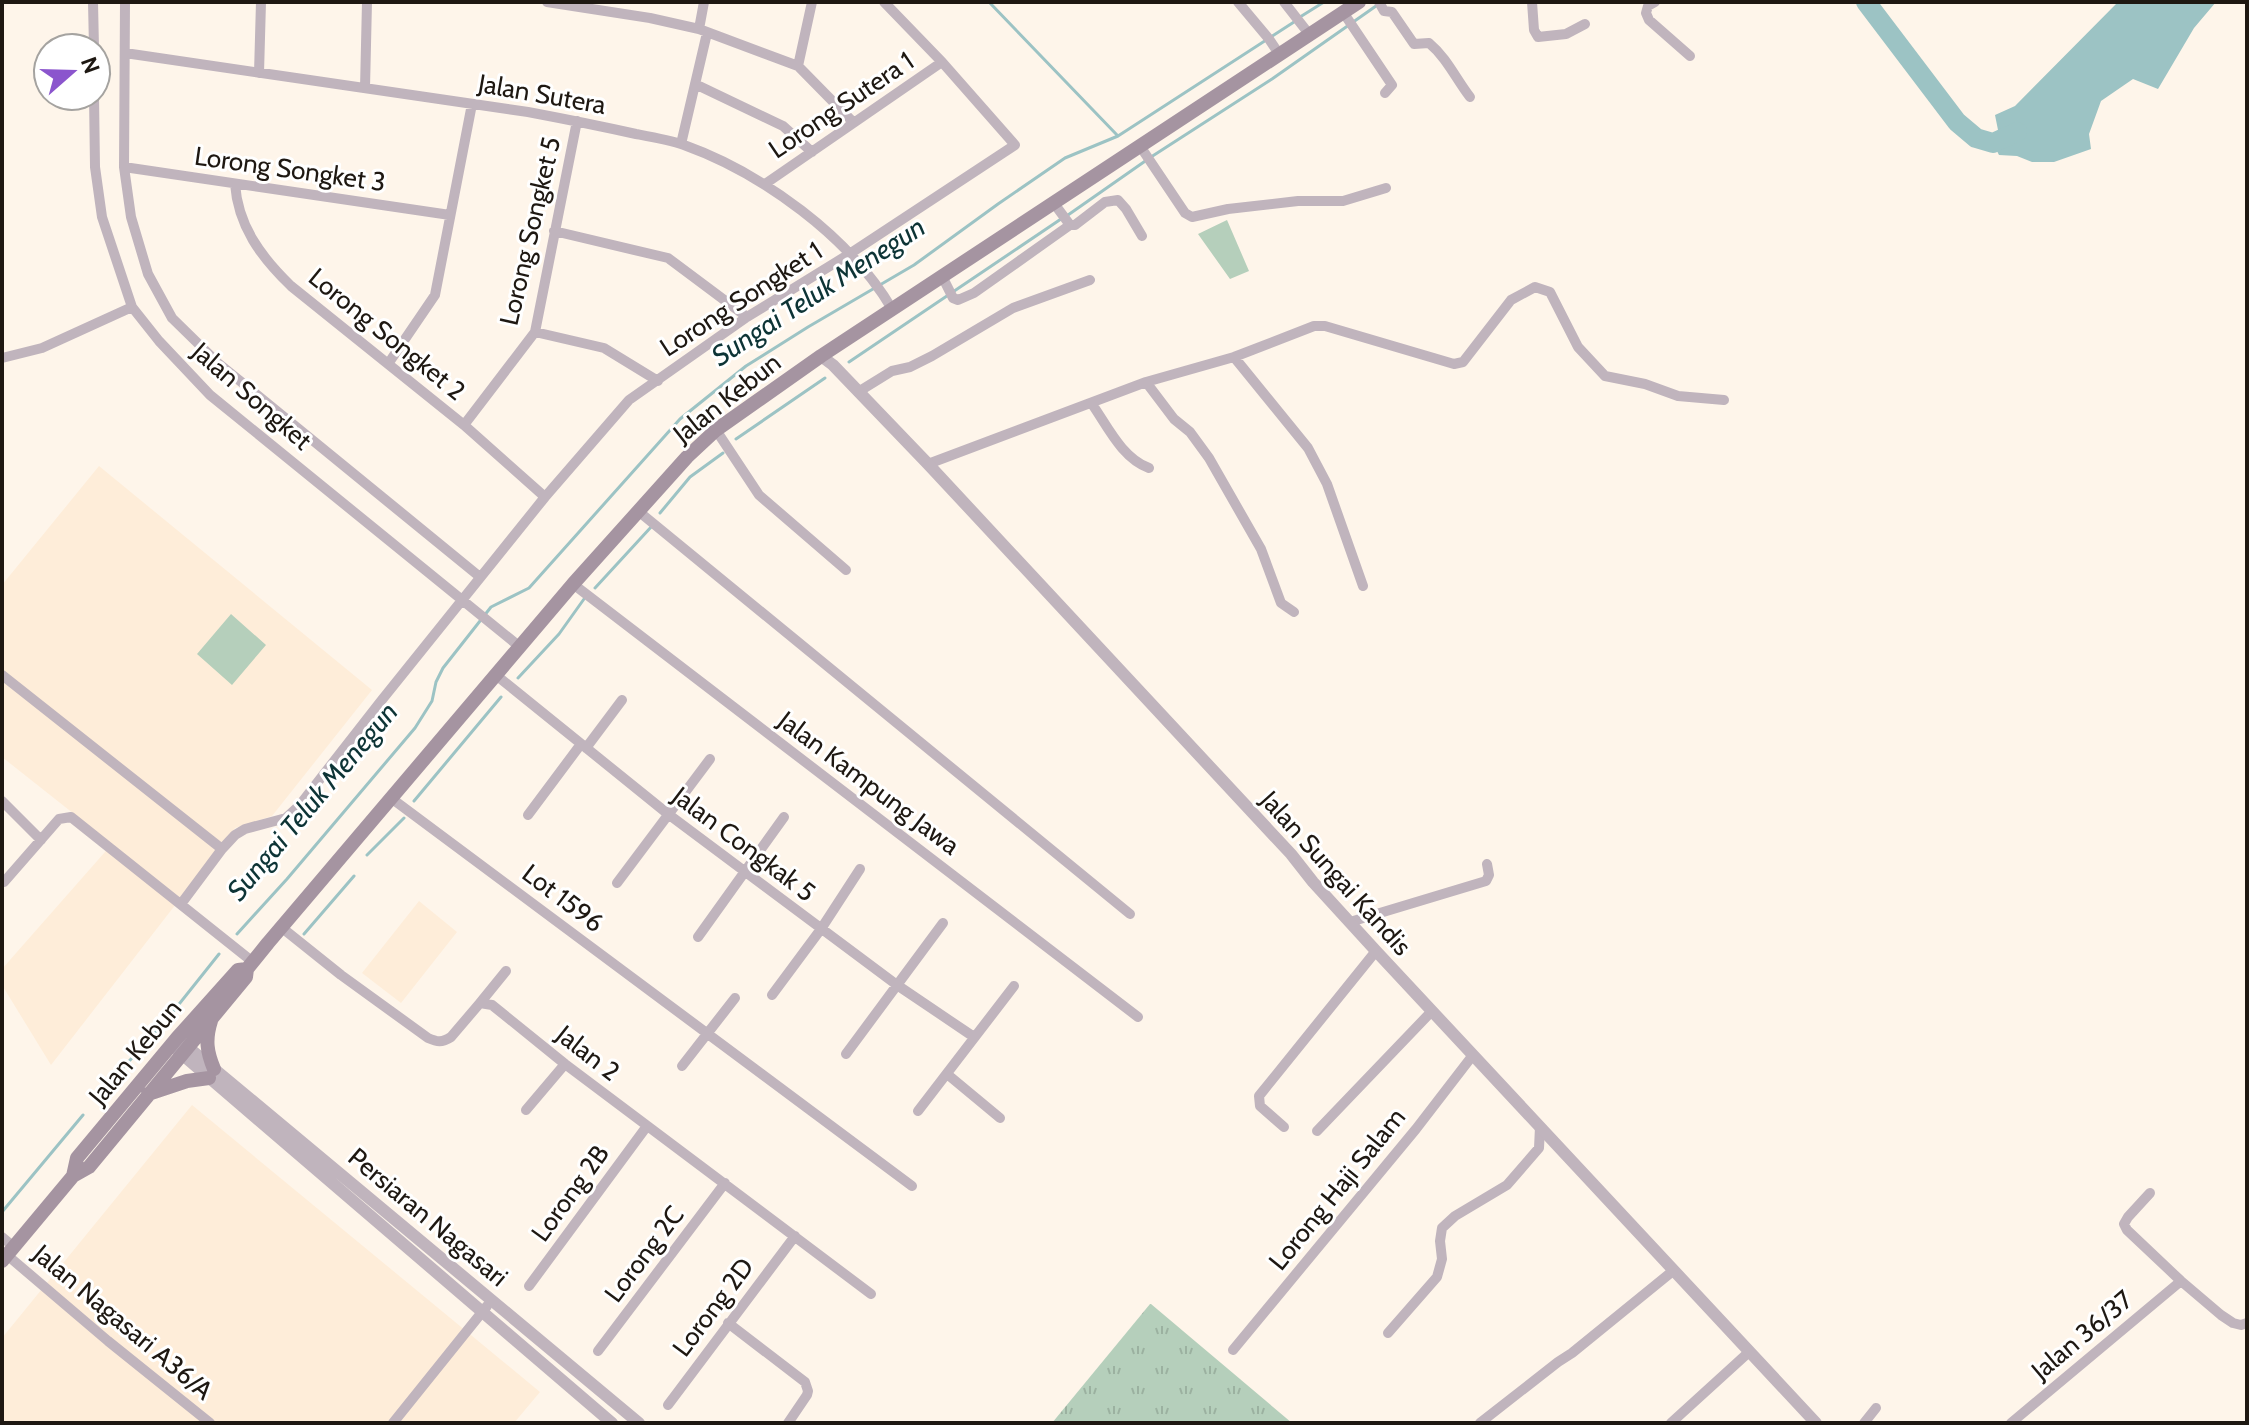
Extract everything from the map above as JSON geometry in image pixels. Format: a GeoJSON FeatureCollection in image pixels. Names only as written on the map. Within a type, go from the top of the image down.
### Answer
{"type":"FeatureCollection","features":[{"type":"Feature","properties":{"kind":"main road","name":"Jalan Kebun"},"geometry":{"type":"LineString","coordinates":[[73,1176],[77,1158],[180,1046],[213,1017],[281,927],[573,584],[687,457],[716,430],[942,276],[1063,215],[1279,54],[1309,34],[1348,19],[1359,2]]}},
{"type":"Feature","properties":{"kind":"main road","name":"Jalan Kebun"},"geometry":{"type":"LineString","coordinates":[[6,1250],[73,1176],[89,1167],[148,1094],[238,970],[250,965]]}},
{"type":"Feature","properties":{"kind":"main road"},"geometry":{"type":"LineString","coordinates":[[148,1094],[212,1074],[206,1037],[213,1017]]}},
{"type":"Feature","properties":{"kind":"street"},"geometry":{"type":"LineString","coordinates":[[93,2],[94,32]]}},
{"type":"Feature","properties":{"kind":"street","name":"Jalan Songket"},"geometry":{"type":"LineString","coordinates":[[125,2],[124,167],[131,217],[148,274],[172,318],[218,363],[480,577]]}},
{"type":"Feature","properties":{"kind":"street"},"geometry":{"type":"LineString","coordinates":[[259,73],[261,2]]}},
{"type":"Feature","properties":{"kind":"street"},"geometry":{"type":"LineString","coordinates":[[365,88],[367,2]]}},
{"type":"Feature","properties":{"kind":"street"},"geometry":{"type":"LineString","coordinates":[[547,2],[598,6],[703,31],[798,66],[853,122]]}},
{"type":"Feature","properties":{"kind":"street"},"geometry":{"type":"LineString","coordinates":[[681,144],[695,84],[704,2]]}},
{"type":"Feature","properties":{"kind":"street"},"geometry":{"type":"LineString","coordinates":[[798,66],[812,2]]}},
{"type":"Feature","properties":{"kind":"street"},"geometry":{"type":"LineString","coordinates":[[884,2],[942,62]]}},
{"type":"Feature","properties":{"kind":"street"},"geometry":{"type":"LineString","coordinates":[[1238,2],[1279,54]]}},
{"type":"Feature","properties":{"kind":"street"},"geometry":{"type":"LineString","coordinates":[[1284,2],[1309,34]]}},
{"type":"Feature","properties":{"kind":"street"},"geometry":{"type":"LineString","coordinates":[[1532,2],[1534,30],[1538,37],[1566,34],[1585,24]]}},
{"type":"Feature","properties":{"kind":"street"},"geometry":{"type":"LineString","coordinates":[[1655,2],[1648,6],[1646,13],[1649,20],[1690,56]]}},
{"type":"Feature","properties":{"kind":"street"},"geometry":{"type":"LineString","coordinates":[[1381,4],[1384,11],[1392,12],[1414,44],[1429,43],[1441,53],[1470,97]]}},
{"type":"Feature","properties":{"kind":"street"},"geometry":{"type":"LineString","coordinates":[[1348,19],[1392,85],[1385,93]]}},
{"type":"Feature","properties":{"kind":"street","name":"Jalan Sutera"},"geometry":{"type":"LineString","coordinates":[[125,53],[577,121],[681,144],[765,184],[835,238],[872,279],[892,309]]}},
{"type":"Feature","properties":{"kind":"street","name":"Lorong Sutera 1"},"geometry":{"type":"LineString","coordinates":[[765,184],[942,62]]}},
{"type":"Feature","properties":{"kind":"street","name":"Lorong Songket 1"},"geometry":{"type":"LineString","coordinates":[[181,904],[235,835],[245,829],[286,818],[299,806],[462,599],[629,400],[747,317],[1015,145],[942,62]]}},
{"type":"Feature","properties":{"kind":"street"},"geometry":{"type":"LineString","coordinates":[[695,84],[783,126],[812,152]]}},
{"type":"Feature","properties":{"kind":"street"},"geometry":{"type":"LineString","coordinates":[[388,364],[435,295],[472,104]]}},
{"type":"Feature","properties":{"kind":"street","name":"Jalan Songket"},"geometry":{"type":"LineString","coordinates":[[94,112],[95,167],[102,217],[132,307],[159,341],[210,395],[520,647]]}},
{"type":"Feature","properties":{"kind":"street","name":"Lorong Songket 5"},"geometry":{"type":"LineString","coordinates":[[464,425],[535,332],[577,121]]}},
{"type":"Feature","properties":{"kind":"street"},"geometry":{"type":"LineString","coordinates":[[1146,156],[1185,213],[1192,217],[1228,209],[1298,201],[1343,201],[1386,188]]}},
{"type":"Feature","properties":{"kind":"street","name":"Lorong Songket 3"},"geometry":{"type":"LineString","coordinates":[[124,167],[450,215]]}},
{"type":"Feature","properties":{"kind":"street","name":"Lorong Songket 2"},"geometry":{"type":"LineString","coordinates":[[235,184],[237,205],[269,265],[464,425],[545,497]]}},
{"type":"Feature","properties":{"kind":"street"},"geometry":{"type":"LineString","coordinates":[[942,276],[951,295],[958,300],[974,293],[1063,215],[1075,225],[1105,202],[1118,200],[1142,236]]}},
{"type":"Feature","properties":{"kind":"street"},"geometry":{"type":"LineString","coordinates":[[554,231],[668,258],[747,317]]}},
{"type":"Feature","properties":{"kind":"street"},"geometry":{"type":"LineString","coordinates":[[858,392],[892,371],[910,367],[941,351],[1013,308],[1090,280]]}},
{"type":"Feature","properties":{"kind":"street"},"geometry":{"type":"LineString","coordinates":[[928,464],[1146,382],[1234,357],[1314,326],[1325,326],[1454,364],[1463,362],[1511,300],[1535,287],[1550,292],[1578,347],[1605,376],[1645,384],[1678,396],[1724,400]]}},
{"type":"Feature","properties":{"kind":"street"},"geometry":{"type":"LineString","coordinates":[[2,358],[42,348],[132,307]]}},
{"type":"Feature","properties":{"kind":"street"},"geometry":{"type":"LineString","coordinates":[[535,332],[604,348],[658,381]]}},
{"type":"Feature","properties":{"kind":"street","name":"Jalan Sungai Kandis"},"geometry":{"type":"LineString","coordinates":[[821,356],[928,464],[1816,1423]]}},
{"type":"Feature","properties":{"kind":"street"},"geometry":{"type":"LineString","coordinates":[[1234,357],[1308,448],[1327,484],[1363,586]]}},
{"type":"Feature","properties":{"kind":"street"},"geometry":{"type":"LineString","coordinates":[[1146,382],[1209,458],[1261,549],[1281,603],[1294,612]]}},
{"type":"Feature","properties":{"kind":"street"},"geometry":{"type":"LineString","coordinates":[[1092,404],[1127,455],[1149,468]]}},
{"type":"Feature","properties":{"kind":"street"},"geometry":{"type":"LineString","coordinates":[[716,430],[759,495],[846,570]]}},
{"type":"Feature","properties":{"kind":"street"},"geometry":{"type":"LineString","coordinates":[[638,511],[1130,914]]}},
{"type":"Feature","properties":{"kind":"street","name":"Jalan Kampung Jawa"},"geometry":{"type":"LineString","coordinates":[[573,584],[1138,1017]]}},
{"type":"Feature","properties":{"kind":"street"},"geometry":{"type":"LineString","coordinates":[[2,675],[222,849]]}},
{"type":"Feature","properties":{"kind":"street","name":"Jalan Congkak 5"},"geometry":{"type":"LineString","coordinates":[[496,675],[744,872],[897,985],[974,1037]]}},
{"type":"Feature","properties":{"kind":"street"},"geometry":{"type":"LineString","coordinates":[[528,815],[622,700]]}},
{"type":"Feature","properties":{"kind":"street"},"geometry":{"type":"LineString","coordinates":[[617,883],[710,759]]}},
{"type":"Feature","properties":{"kind":"street","name":"Lot 1596"},"geometry":{"type":"LineString","coordinates":[[391,798],[912,1186]]}},
{"type":"Feature","properties":{"kind":"street"},"geometry":{"type":"LineString","coordinates":[[2,801],[41,840]]}},
{"type":"Feature","properties":{"kind":"street"},"geometry":{"type":"LineString","coordinates":[[698,937],[784,817]]}},
{"type":"Feature","properties":{"kind":"street"},"geometry":{"type":"LineString","coordinates":[[4,882],[59,819],[75,819],[181,904],[250,965]]}},
{"type":"Feature","properties":{"kind":"street"},"geometry":{"type":"LineString","coordinates":[[1350,922],[1486,881],[1489,875],[1487,864]]}},
{"type":"Feature","properties":{"kind":"street"},"geometry":{"type":"LineString","coordinates":[[772,995],[860,869]]}},
{"type":"Feature","properties":{"kind":"street"},"geometry":{"type":"LineString","coordinates":[[846,1054],[943,923]]}},
{"type":"Feature","properties":{"kind":"street"},"geometry":{"type":"LineString","coordinates":[[281,927],[415,1029],[438,1042],[451,1037],[506,971]]}},
{"type":"Feature","properties":{"kind":"street"},"geometry":{"type":"LineString","coordinates":[[1284,1127],[1260,1106],[1259,1096],[1376,951]]}},
{"type":"Feature","properties":{"kind":"street"},"geometry":{"type":"LineString","coordinates":[[918,1111],[1014,986]]}},
{"type":"Feature","properties":{"kind":"street"},"geometry":{"type":"LineString","coordinates":[[682,1066],[735,998]]}},
{"type":"Feature","properties":{"kind":"street","name":"Jalan 2"},"geometry":{"type":"LineString","coordinates":[[480,1003],[492,1005],[565,1064],[871,1294]]}},
{"type":"Feature","properties":{"kind":"street"},"geometry":{"type":"LineString","coordinates":[[1317,1131],[1432,1011]]}},
{"type":"Feature","properties":{"kind":"street","name":"Persiaran Nagasari"},"geometry":{"type":"LineString","coordinates":[[180,1046],[612,1423]]}},
{"type":"Feature","properties":{"kind":"street","name":"Lorong Haji Salam"},"geometry":{"type":"LineString","coordinates":[[1233,1350],[1416,1129],[1473,1055]]}},
{"type":"Feature","properties":{"kind":"street"},"geometry":{"type":"LineString","coordinates":[[526,1110],[565,1064]]}},
{"type":"Feature","properties":{"kind":"street","name":"Persiaran Nagasari"},"geometry":{"type":"LineString","coordinates":[[212,1074],[493,1299],[639,1423]]}},
{"type":"Feature","properties":{"kind":"street"},"geometry":{"type":"LineString","coordinates":[[947,1074],[1000,1118]]}},
{"type":"Feature","properties":{"kind":"street","name":"Lorong 2B"},"geometry":{"type":"LineString","coordinates":[[529,1286],[647,1126]]}},
{"type":"Feature","properties":{"kind":"street"},"geometry":{"type":"LineString","coordinates":[[1388,1333],[1437,1277],[1442,1259],[1442,1228],[1455,1216],[1507,1185],[1539,1148],[1540,1127]]}},
{"type":"Feature","properties":{"kind":"street","name":"Lorong 2C"},"geometry":{"type":"LineString","coordinates":[[598,1351],[725,1183]]}},
{"type":"Feature","properties":{"kind":"street"},"geometry":{"type":"LineString","coordinates":[[2150,1193],[2128,1217],[2124,1224],[2127,1230],[2221,1315],[2233,1323],[2247,1323]]}},
{"type":"Feature","properties":{"kind":"street","name":"Lorong 2D"},"geometry":{"type":"LineString","coordinates":[[668,1405],[795,1236]]}},
{"type":"Feature","properties":{"kind":"street","name":"Jalan Nagasari A36/A"},"geometry":{"type":"LineString","coordinates":[[6,1250],[108,1341],[210,1423]]}},
{"type":"Feature","properties":{"kind":"street"},"geometry":{"type":"LineString","coordinates":[[1480,1423],[1674,1270]]}},
{"type":"Feature","properties":{"kind":"street","name":"Jalan 36/37"},"geometry":{"type":"LineString","coordinates":[[2011,1423],[2181,1281]]}},
{"type":"Feature","properties":{"kind":"street"},"geometry":{"type":"LineString","coordinates":[[393,1423],[493,1299]]}},
{"type":"Feature","properties":{"kind":"street"},"geometry":{"type":"LineString","coordinates":[[728,1323],[805,1382],[807,1395],[788,1423]]}},
{"type":"Feature","properties":{"kind":"street"},"geometry":{"type":"LineString","coordinates":[[1671,1423],[1749,1352]]}},
{"type":"Feature","properties":{"kind":"street"},"geometry":{"type":"LineString","coordinates":[[1864,1423],[1876,1408]]}},
{"type":"Feature","properties":{"kind":"shaded area"},"geometry":{"type":"Polygon","coordinates":[[[99,466],[372,690],[272,816],[235,828],[51,1065],[2,985],[2,969],[112,844],[2,757],[2,585],[99,466]]]}},
{"type":"Feature","properties":{"kind":"shaded area"},"geometry":{"type":"Polygon","coordinates":[[[419,901],[457,932],[401,1003],[362,973],[419,901]]]}},
{"type":"Feature","properties":{"kind":"shaded area"},"geometry":{"type":"Polygon","coordinates":[[[192,1105],[540,1392],[514,1423],[2,1423],[2,1338],[192,1105]]]}},
{"type":"Feature","properties":{"kind":"green space"},"geometry":{"type":"Polygon","coordinates":[[[1227,220],[1249,271],[1230,279],[1198,234],[1227,220]]]}},
{"type":"Feature","properties":{"kind":"green space"},"geometry":{"type":"Polygon","coordinates":[[[231,614],[266,645],[232,685],[197,654],[231,614]]]}},
{"type":"Feature","properties":{"kind":"green space"},"geometry":{"type":"Polygon","coordinates":[[[1151,1304],[1292,1423],[1052,1423],[1151,1304]]]}},
{"type":"Feature","properties":{"kind":"water"},"geometry":{"type":"Polygon","coordinates":[[[2118,2],[2216,2],[2194,28],[2158,89],[2133,79],[2101,101],[2089,134],[2091,149],[2054,162],[2032,162],[2017,156],[1999,155],[1993,143],[1998,130],[1995,115],[2015,106],[2118,2]]]}},
{"type":"Feature","properties":{"kind":"waterway"},"geometry":{"type":"LineString","coordinates":[[989,2],[1117,135]]}},
{"type":"Feature","properties":{"kind":"waterway","name":"Sungai Teluk Menegun"},"geometry":{"type":"LineString","coordinates":[[1300,17],[1324,2]]}},
{"type":"Feature","properties":{"kind":"waterway","name":"Sungai Teluk Menegun"},"geometry":{"type":"LineString","coordinates":[[1866,2],[1957,122],[1976,138],[1993,143],[2017,132]]}},
{"type":"Feature","properties":{"kind":"waterway"},"geometry":{"type":"LineString","coordinates":[[1068,215],[1376,6]]}},
{"type":"Feature","properties":{"kind":"waterway","name":"Sungai Teluk Menegun"},"geometry":{"type":"LineString","coordinates":[[237,934],[415,728],[432,701],[443,668],[491,607],[529,588],[680,419],[746,366],[914,265],[1065,158],[1118,136],[1294,22]]}},
{"type":"Feature","properties":{"kind":"waterway"},"geometry":{"type":"LineString","coordinates":[[849,362],[1061,219]]}},
{"type":"Feature","properties":{"kind":"waterway"},"geometry":{"type":"LineString","coordinates":[[736,439],[825,378]]}},
{"type":"Feature","properties":{"kind":"waterway"},"geometry":{"type":"LineString","coordinates":[[660,513],[690,477],[723,453]]}},
{"type":"Feature","properties":{"kind":"waterway"},"geometry":{"type":"LineString","coordinates":[[595,588],[652,526]]}},
{"type":"Feature","properties":{"kind":"waterway"},"geometry":{"type":"LineString","coordinates":[[518,678],[559,634],[584,599]]}},
{"type":"Feature","properties":{"kind":"waterway"},"geometry":{"type":"LineString","coordinates":[[414,801],[501,697]]}},
{"type":"Feature","properties":{"kind":"waterway"},"geometry":{"type":"LineString","coordinates":[[367,855],[404,818]]}},
{"type":"Feature","properties":{"kind":"waterway"},"geometry":{"type":"LineString","coordinates":[[304,934],[354,876]]}},
{"type":"Feature","properties":{"kind":"waterway","name":"Sungai Teluk Menegun"},"geometry":{"type":"LineString","coordinates":[[99,1094],[164,1023],[219,954]]}},
{"type":"Feature","properties":{"kind":"waterway","name":"Sungai Teluk Menegun"},"geometry":{"type":"LineString","coordinates":[[2,1212],[83,1115]]}}]}
